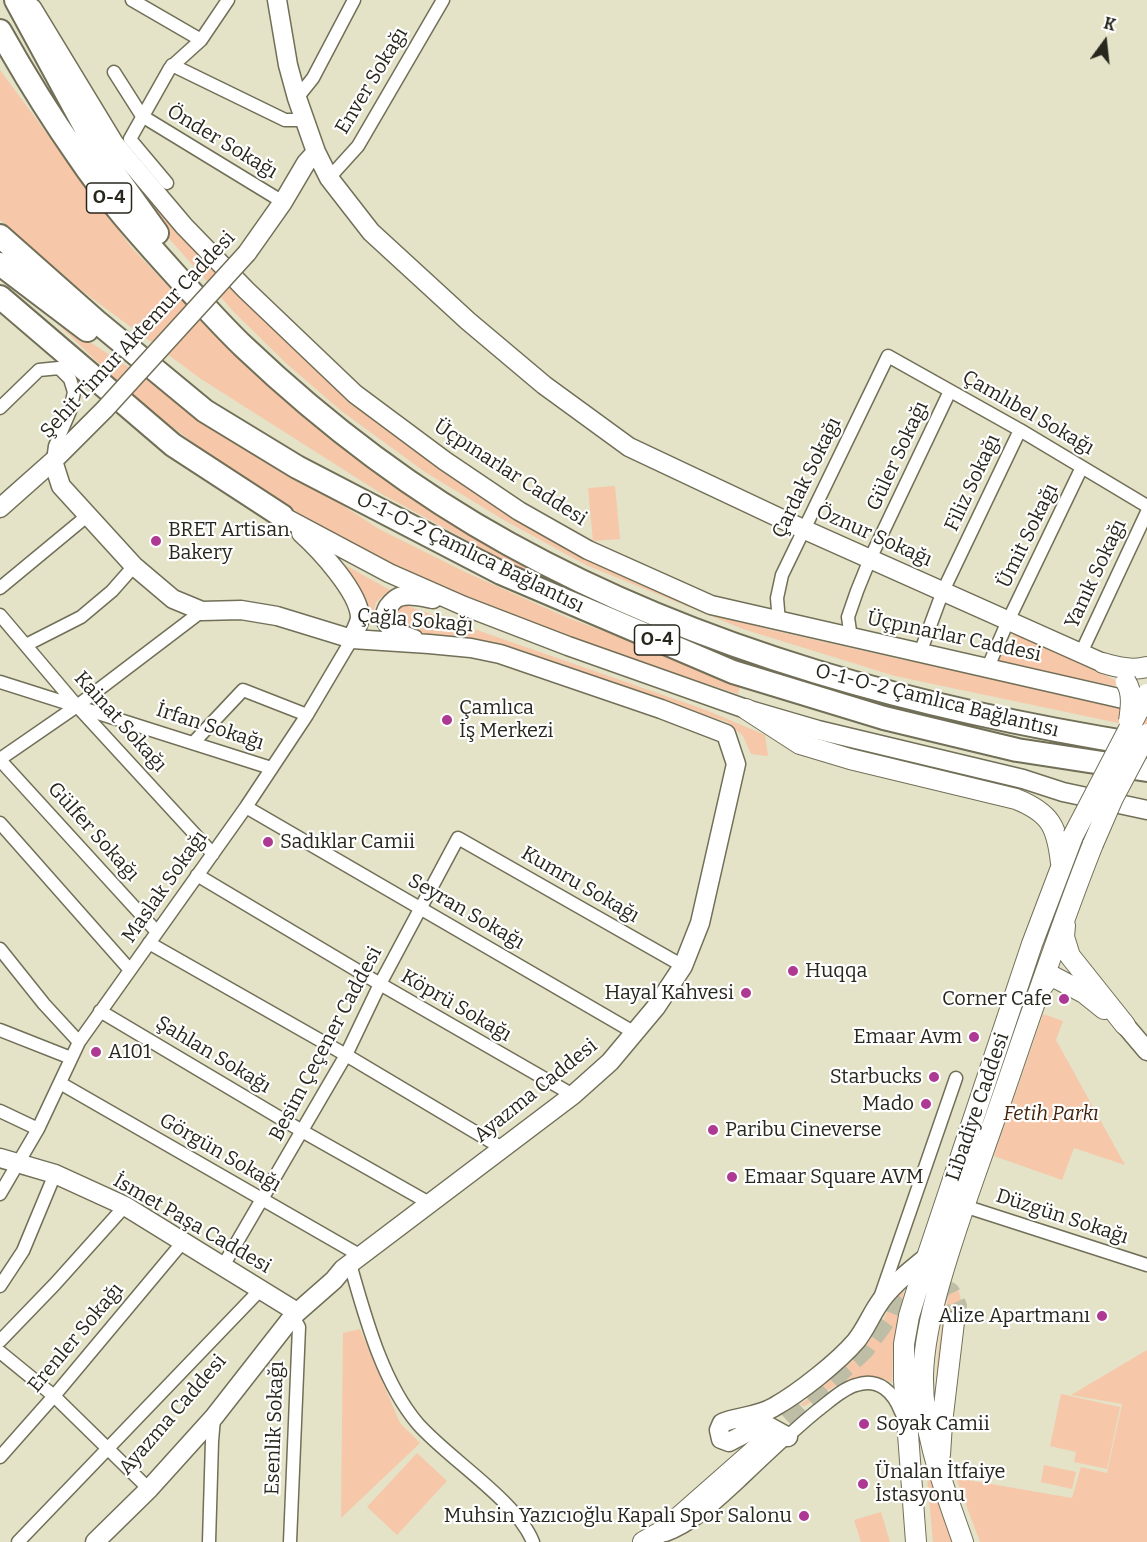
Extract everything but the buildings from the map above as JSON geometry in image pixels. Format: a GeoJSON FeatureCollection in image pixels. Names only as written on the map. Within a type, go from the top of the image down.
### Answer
{"type":"FeatureCollection","features":[{"type":"Feature","properties":{"kind":"highway"},"geometry":{"type":"LineString","coordinates":[[16,0],[98,151],[134,203],[242,346]]}},
{"type":"Feature","properties":{"kind":"highway","name":"O-4"},"geometry":{"type":"LineString","coordinates":[[0,31],[79,159],[155,252],[242,346]]}},
{"type":"Feature","properties":{"kind":"highway","name":"O-1-O-2 Çamlıca Bağlantısı"},"geometry":{"type":"LineString","coordinates":[[0,236],[96,321],[205,411],[297,467],[501,573],[733,672],[884,718],[1017,750],[1147,770]]}},
{"type":"Feature","properties":{"kind":"highway"},"geometry":{"type":"LineString","coordinates":[[0,264],[92,334],[205,411]]}},
{"type":"Feature","properties":{"kind":"highway"},"geometry":{"type":"LineString","coordinates":[[0,297],[173,445],[282,516]]}},
{"type":"Feature","properties":{"kind":"highway","name":"O-1-O-2 Çamlıca Bağlantısı"},"geometry":{"type":"LineString","coordinates":[[242,346],[299,397],[362,448],[432,497],[508,543],[593,586],[713,637],[822,674],[976,715],[1147,746]]}},
{"type":"Feature","properties":{"kind":"main road"},"geometry":{"type":"LineString","coordinates":[[1103,663],[1132,669],[1147,667]]}},
{"type":"Feature","properties":{"kind":"main road"},"geometry":{"type":"LineString","coordinates":[[1103,663],[1116,671],[1129,687],[1131,708],[1126,735]]}},
{"type":"Feature","properties":{"kind":"main road","name":"Libadiye Caddesi"},"geometry":{"type":"LineString","coordinates":[[963,1542],[933,1457],[925,1414],[924,1353],[931,1313],[1041,966],[1061,865],[1073,836],[1147,694]]}},
{"type":"Feature","properties":{"kind":"main road"},"geometry":{"type":"LineString","coordinates":[[746,709],[800,744],[850,759],[1016,799],[1036,807],[1046,816],[1056,834],[1061,865]]}},
{"type":"Feature","properties":{"kind":"main road","name":"Libadiye Caddesi"},"geometry":{"type":"LineString","coordinates":[[916,1542],[904,1380],[904,1344],[909,1316],[927,1257],[1041,966],[1113,798],[1147,734]]}},
{"type":"Feature","properties":{"kind":"main road"},"geometry":{"type":"LineString","coordinates":[[1068,907],[1064,937],[1070,956],[1125,1025]]}},
{"type":"Feature","properties":{"kind":"main road"},"geometry":{"type":"LineString","coordinates":[[1041,966],[1074,970],[1093,982]]}},
{"type":"Feature","properties":{"kind":"main road"},"geometry":{"type":"LineString","coordinates":[[1041,966],[1084,993],[1125,1025]]}},
{"type":"Feature","properties":{"kind":"main road"},"geometry":{"type":"LineString","coordinates":[[941,1478],[940,1442],[954,1322]]}},
{"type":"Feature","properties":{"kind":"main road"},"geometry":{"type":"LineString","coordinates":[[644,1542],[664,1530],[765,1441]]}},
{"type":"Feature","properties":{"kind":"street","name":"Üçpınarlar Caddesi"},"geometry":{"type":"LineString","coordinates":[[27,0],[114,143],[147,185],[184,226],[246,290],[355,394],[445,461],[519,511],[588,550],[711,605],[1147,704]]}},
{"type":"Feature","properties":{"kind":"street"},"geometry":{"type":"LineString","coordinates":[[132,0],[201,40]]}},
{"type":"Feature","properties":{"kind":"street"},"geometry":{"type":"LineString","coordinates":[[167,183],[130,139],[172,65],[201,40],[228,0]]}},
{"type":"Feature","properties":{"kind":"street"},"geometry":{"type":"LineString","coordinates":[[277,0],[288,65],[297,98],[316,152],[329,178]]}},
{"type":"Feature","properties":{"kind":"street"},"geometry":{"type":"LineString","coordinates":[[297,98],[313,78],[354,0]]}},
{"type":"Feature","properties":{"kind":"street","name":"Enver Sokağı"},"geometry":{"type":"LineString","coordinates":[[329,178],[358,146],[443,0]]}},
{"type":"Feature","properties":{"kind":"street"},"geometry":{"type":"LineString","coordinates":[[172,65],[285,120],[304,120]]}},
{"type":"Feature","properties":{"kind":"street"},"geometry":{"type":"LineString","coordinates":[[114,72],[142,116]]}},
{"type":"Feature","properties":{"kind":"street","name":"Önder Sokağı"},"geometry":{"type":"LineString","coordinates":[[142,116],[283,202]]}},
{"type":"Feature","properties":{"kind":"street","name":"Şehit Timur Aktemur Caddesi"},"geometry":{"type":"LineString","coordinates":[[0,508],[53,461],[105,409],[247,253],[283,202],[306,163],[316,152]]}},
{"type":"Feature","properties":{"kind":"street","name":"Öznur Sokağı"},"geometry":{"type":"LineString","coordinates":[[329,178],[371,232],[468,321],[544,385],[629,447],[803,529],[1103,663]]}},
{"type":"Feature","properties":{"kind":"street","name":"Çardak Sokağı"},"geometry":{"type":"LineString","coordinates":[[779,622],[777,598],[782,575],[888,356]]}},
{"type":"Feature","properties":{"kind":"street","name":"Çamlıbel Sokağı"},"geometry":{"type":"LineString","coordinates":[[888,356],[1020,430],[1147,506]]}},
{"type":"Feature","properties":{"kind":"street"},"geometry":{"type":"LineString","coordinates":[[0,408],[15,396],[39,370],[59,368],[70,379],[74,392],[70,411],[55,446],[53,461]]}},
{"type":"Feature","properties":{"kind":"street","name":"Güler Sokağı"},"geometry":{"type":"LineString","coordinates":[[851,638],[848,617],[870,559],[950,391]]}},
{"type":"Feature","properties":{"kind":"street","name":"Filiz Sokağı"},"geometry":{"type":"LineString","coordinates":[[920,653],[943,591],[1020,430]]}},
{"type":"Feature","properties":{"kind":"street","name":"Çağla Sokağı"},"geometry":{"type":"LineString","coordinates":[[53,461],[61,486],[87,516],[134,566],[173,599],[202,611],[241,610],[277,616],[352,639],[471,648],[500,654],[661,709],[726,734],[736,764]]}},
{"type":"Feature","properties":{"kind":"street","name":"Ümit Sokağı"},"geometry":{"type":"LineString","coordinates":[[1008,621],[1082,467]]}},
{"type":"Feature","properties":{"kind":"street","name":"Yanık Sokağı"},"geometry":{"type":"LineString","coordinates":[[1081,653],[1147,512]]}},
{"type":"Feature","properties":{"kind":"street"},"geometry":{"type":"LineString","coordinates":[[0,588],[87,516]]}},
{"type":"Feature","properties":{"kind":"street"},"geometry":{"type":"LineString","coordinates":[[282,516],[389,573],[464,606]]}},
{"type":"Feature","properties":{"kind":"street"},"geometry":{"type":"LineString","coordinates":[[282,516],[317,548],[340,575],[360,617],[352,639]]}},
{"type":"Feature","properties":{"kind":"street"},"geometry":{"type":"LineString","coordinates":[[26,645],[81,617],[112,591],[134,566]]}},
{"type":"Feature","properties":{"kind":"street"},"geometry":{"type":"LineString","coordinates":[[429,644],[400,634],[390,627],[386,621],[386,612],[390,604],[397,597],[412,595],[464,606]]}},
{"type":"Feature","properties":{"kind":"street","name":"Çağla Sokağı"},"geometry":{"type":"LineString","coordinates":[[464,606],[568,646],[746,709],[818,730],[1023,779],[1063,792],[1147,810]]}},
{"type":"Feature","properties":{"kind":"street"},"geometry":{"type":"LineString","coordinates":[[0,759],[77,705],[202,611]]}},
{"type":"Feature","properties":{"kind":"street","name":"Kainat Sokağı"},"geometry":{"type":"LineString","coordinates":[[0,615],[77,705],[213,854]]}},
{"type":"Feature","properties":{"kind":"street"},"geometry":{"type":"LineString","coordinates":[[988,668],[1008,621]]}},
{"type":"Feature","properties":{"kind":"street","name":"Maslak Sokağı"},"geometry":{"type":"LineString","coordinates":[[0,1194],[38,1129],[79,1042],[246,807],[307,715],[352,639]]}},
{"type":"Feature","properties":{"kind":"street","name":"İrfan Sokağı"},"geometry":{"type":"LineString","coordinates":[[0,682],[271,768]]}},
{"type":"Feature","properties":{"kind":"street"},"geometry":{"type":"LineString","coordinates":[[194,742],[243,690],[307,715]]}},
{"type":"Feature","properties":{"kind":"street","name":"Gülfer Sokağı"},"geometry":{"type":"LineString","coordinates":[[0,759],[157,932]]}},
{"type":"Feature","properties":{"kind":"street","name":"Ayazma Caddesi"},"geometry":{"type":"LineString","coordinates":[[95,1542],[212,1415],[276,1326],[331,1273],[351,1263],[573,1095],[610,1062],[634,1034],[656,1007],[683,966],[700,923],[736,764]]}},
{"type":"Feature","properties":{"kind":"street","name":"Seyran Sokağı"},"geometry":{"type":"LineString","coordinates":[[246,807],[634,1034]]}},
{"type":"Feature","properties":{"kind":"street"},"geometry":{"type":"LineString","coordinates":[[0,823],[130,970]]}},
{"type":"Feature","properties":{"kind":"street","name":"Kumru Sokağı"},"geometry":{"type":"LineString","coordinates":[[458,838],[683,966]]}},
{"type":"Feature","properties":{"kind":"street","name":"Besim Çeçener Caddesi"},"geometry":{"type":"LineString","coordinates":[[223,1266],[346,1055],[380,984],[458,838]]}},
{"type":"Feature","properties":{"kind":"street","name":"Köprü Sokağı"},"geometry":{"type":"LineString","coordinates":[[197,875],[573,1095]]}},
{"type":"Feature","properties":{"kind":"street"},"geometry":{"type":"LineString","coordinates":[[149,943],[346,1055],[502,1148]]}},
{"type":"Feature","properties":{"kind":"street"},"geometry":{"type":"LineString","coordinates":[[0,949],[44,1004],[79,1042]]}},
{"type":"Feature","properties":{"kind":"street","name":"Şahlan Sokağı"},"geometry":{"type":"LineString","coordinates":[[100,1011],[302,1131],[431,1204]]}},
{"type":"Feature","properties":{"kind":"street"},"geometry":{"type":"LineString","coordinates":[[1125,1025],[1146,1046]]}},
{"type":"Feature","properties":{"kind":"street"},"geometry":{"type":"LineString","coordinates":[[0,1030],[71,1058]]}},
{"type":"Feature","properties":{"kind":"street"},"geometry":{"type":"LineString","coordinates":[[788,1437],[768,1426],[758,1428],[729,1442],[721,1439],[719,1430],[722,1423],[730,1419],[754,1415],[774,1408],[830,1366],[864,1330],[878,1304],[956,1078]]}},
{"type":"Feature","properties":{"kind":"street","name":"Görgün Sokağı"},"geometry":{"type":"LineString","coordinates":[[60,1083],[263,1200],[351,1263]]}},
{"type":"Feature","properties":{"kind":"street"},"geometry":{"type":"LineString","coordinates":[[0,1111],[38,1129]]}},
{"type":"Feature","properties":{"kind":"street","name":"İsmet Paşa Caddesi"},"geometry":{"type":"LineString","coordinates":[[0,1158],[56,1174],[124,1206],[261,1289],[293,1312]]}},
{"type":"Feature","properties":{"kind":"street"},"geometry":{"type":"LineString","coordinates":[[0,1286],[23,1251],[56,1174]]}},
{"type":"Feature","properties":{"kind":"street"},"geometry":{"type":"LineString","coordinates":[[0,1341],[55,1284],[124,1206]]}},
{"type":"Feature","properties":{"kind":"street","name":"Düzgün Sokağı"},"geometry":{"type":"LineString","coordinates":[[964,1206],[1147,1266]]}},
{"type":"Feature","properties":{"kind":"street","name":"Erenler Sokağı"},"geometry":{"type":"LineString","coordinates":[[0,1457],[182,1243]]}},
{"type":"Feature","properties":{"kind":"street"},"geometry":{"type":"LineString","coordinates":[[878,1304],[927,1257]]}},
{"type":"Feature","properties":{"kind":"street"},"geometry":{"type":"LineString","coordinates":[[351,1263],[376,1346],[400,1399],[418,1424],[504,1502],[528,1530],[533,1542]]}},
{"type":"Feature","properties":{"kind":"street","name":"Ayazma Caddesi"},"geometry":{"type":"LineString","coordinates":[[18,1542],[261,1289]]}},
{"type":"Feature","properties":{"kind":"street","name":"Esenlik Sokağı"},"geometry":{"type":"LineString","coordinates":[[290,1542],[299,1327],[293,1312]]}},
{"type":"Feature","properties":{"kind":"street"},"geometry":{"type":"LineString","coordinates":[[0,1352],[54,1396],[146,1487]]}},
{"type":"Feature","properties":{"kind":"street"},"geometry":{"type":"LineString","coordinates":[[644,1542],[668,1534],[692,1522],[832,1399],[856,1385],[865,1383],[884,1387],[891,1392],[897,1400],[908,1431]]}},
{"type":"Feature","properties":{"kind":"street"},"geometry":{"type":"LineString","coordinates":[[209,1542],[212,1415]]}},
{"type":"Feature","properties":{"kind":"street","name":"Ayazma Caddesi"},"geometry":{"type":"LineString","coordinates":[[87,1542],[146,1487]]}},
{"type":"Feature","properties":{"kind":"green space"},"geometry":{"type":"Polygon","coordinates":[[[0,70],[131,247],[285,401],[327,431],[557,579],[555,585],[486,553],[487,551],[382,494],[201,379],[77,287],[0,220],[0,70]]]}},
{"type":"Feature","properties":{"kind":"green space"},"geometry":{"type":"Polygon","coordinates":[[[108,154],[184,239],[247,301],[457,477],[708,611],[767,629],[900,659],[1055,688],[1147,710],[1147,729],[895,676],[743,629],[586,565],[504,520],[425,472],[340,410],[287,364],[234,312],[159,227],[108,154]]]}},
{"type":"Feature","properties":{"kind":"green space"},"geometry":{"type":"Polygon","coordinates":[[[7,275],[82,337],[379,529],[467,573],[568,618],[741,682],[738,694],[468,600],[354,546],[278,501],[140,403],[7,275]]]}},
{"type":"Feature","properties":{"kind":"green space"},"geometry":{"type":"Polygon","coordinates":[[[615,486],[620,539],[593,541],[588,488],[615,486]]]}},
{"type":"Feature","properties":{"kind":"green space"},"geometry":{"type":"Polygon","coordinates":[[[343,564],[390,590],[376,602],[371,621],[340,568],[343,564]]]}},
{"type":"Feature","properties":{"kind":"green space"},"geometry":{"type":"Polygon","coordinates":[[[405,605],[706,710],[765,735],[768,756],[751,754],[743,736],[727,722],[492,646],[400,630],[392,620],[396,608],[405,605]]]}},
{"type":"Feature","properties":{"kind":"green space"},"geometry":{"type":"Polygon","coordinates":[[[1015,632],[1115,680],[1116,686],[997,663],[1015,632]]]}},
{"type":"Feature","properties":{"kind":"green space","name":"Fetih Parkı"},"geometry":{"type":"Polygon","coordinates":[[[1043,1014],[1063,1021],[1056,1040],[1125,1165],[1074,1148],[1062,1180],[994,1156],[1043,1014]]]}},
{"type":"Feature","properties":{"kind":"green space"},"geometry":{"type":"Polygon","coordinates":[[[951,1288],[958,1290],[961,1315],[955,1346],[936,1402],[939,1345],[951,1288]]]}},
{"type":"Feature","properties":{"kind":"green space"},"geometry":{"type":"Polygon","coordinates":[[[904,1290],[893,1349],[892,1383],[869,1376],[857,1377],[825,1392],[805,1406],[800,1405],[850,1363],[864,1348],[883,1322],[889,1305],[904,1290]]]}},
{"type":"Feature","properties":{"kind":"green space"},"geometry":{"type":"Polygon","coordinates":[[[360,1329],[400,1423],[420,1443],[341,1518],[343,1333],[360,1329]]]}},
{"type":"Feature","properties":{"kind":"green space"},"geometry":{"type":"Polygon","coordinates":[[[1147,1350],[1147,1542],[980,1542],[956,1478],[1072,1498],[1081,1467],[1107,1473],[1122,1404],[1071,1395],[1147,1350]]]}},
{"type":"Feature","properties":{"kind":"green space"},"geometry":{"type":"Polygon","coordinates":[[[1061,1394],[1120,1407],[1107,1469],[1074,1462],[1076,1452],[1050,1446],[1061,1394]]]}},
{"type":"Feature","properties":{"kind":"green space"},"geometry":{"type":"Polygon","coordinates":[[[417,1453],[447,1481],[397,1535],[367,1507],[417,1453]]]}},
{"type":"Feature","properties":{"kind":"green space"},"geometry":{"type":"Polygon","coordinates":[[[925,1456],[952,1542],[933,1542],[925,1456]]]}},
{"type":"Feature","properties":{"kind":"green space"},"geometry":{"type":"Polygon","coordinates":[[[1044,1465],[1076,1472],[1072,1489],[1041,1482],[1044,1465]]]}},
{"type":"Feature","properties":{"kind":"green space"},"geometry":{"type":"Polygon","coordinates":[[[881,1512],[890,1542],[861,1542],[854,1520],[881,1512]]]}},
{"type":"Feature","properties":{"kind":"tunnel"},"geometry":{"type":"LineString","coordinates":[[765,1441],[864,1350],[885,1321],[895,1297],[906,1286],[924,1282],[950,1292],[957,1306],[954,1322]]}},
{"type":"Feature","properties":{"kind":"place","name":"BRET Artisan Bakery"},"geometry":{"type":"Point","coordinates":[156,541]}},
{"type":"Feature","properties":{"kind":"place","name":"Çamlıca İş Merkezi"},"geometry":{"type":"Point","coordinates":[447,720]}},
{"type":"Feature","properties":{"kind":"place","name":"Sadıklar Camii"},"geometry":{"type":"Point","coordinates":[268,842]}},
{"type":"Feature","properties":{"kind":"place","name":"Huqqa"},"geometry":{"type":"Point","coordinates":[793,971]}},
{"type":"Feature","properties":{"kind":"place","name":"Hayal Kahvesi"},"geometry":{"type":"Point","coordinates":[746,993]}},
{"type":"Feature","properties":{"kind":"place","name":"Corner Cafe"},"geometry":{"type":"Point","coordinates":[1064,999]}},
{"type":"Feature","properties":{"kind":"place","name":"Emaar Avm"},"geometry":{"type":"Point","coordinates":[974,1037]}},
{"type":"Feature","properties":{"kind":"place","name":"A101"},"geometry":{"type":"Point","coordinates":[96,1052]}},
{"type":"Feature","properties":{"kind":"place","name":"Starbucks"},"geometry":{"type":"Point","coordinates":[934,1077]}},
{"type":"Feature","properties":{"kind":"place","name":"Mado"},"geometry":{"type":"Point","coordinates":[926,1104]}},
{"type":"Feature","properties":{"kind":"place","name":"Paribu Cineverse"},"geometry":{"type":"Point","coordinates":[713,1130]}},
{"type":"Feature","properties":{"kind":"place","name":"Emaar Square AVM"},"geometry":{"type":"Point","coordinates":[732,1177]}},
{"type":"Feature","properties":{"kind":"place","name":"Alize Apartmanı"},"geometry":{"type":"Point","coordinates":[1102,1316]}},
{"type":"Feature","properties":{"kind":"place","name":"Soyak Camii"},"geometry":{"type":"Point","coordinates":[864,1424]}},
{"type":"Feature","properties":{"kind":"place","name":"Ünalan İtfaiye İstasyonu"},"geometry":{"type":"Point","coordinates":[863,1484]}},
{"type":"Feature","properties":{"kind":"place","name":"Muhsin Yazıcıoğlu Kapalı Spor Salonu"},"geometry":{"type":"Point","coordinates":[804,1516]}}]}
